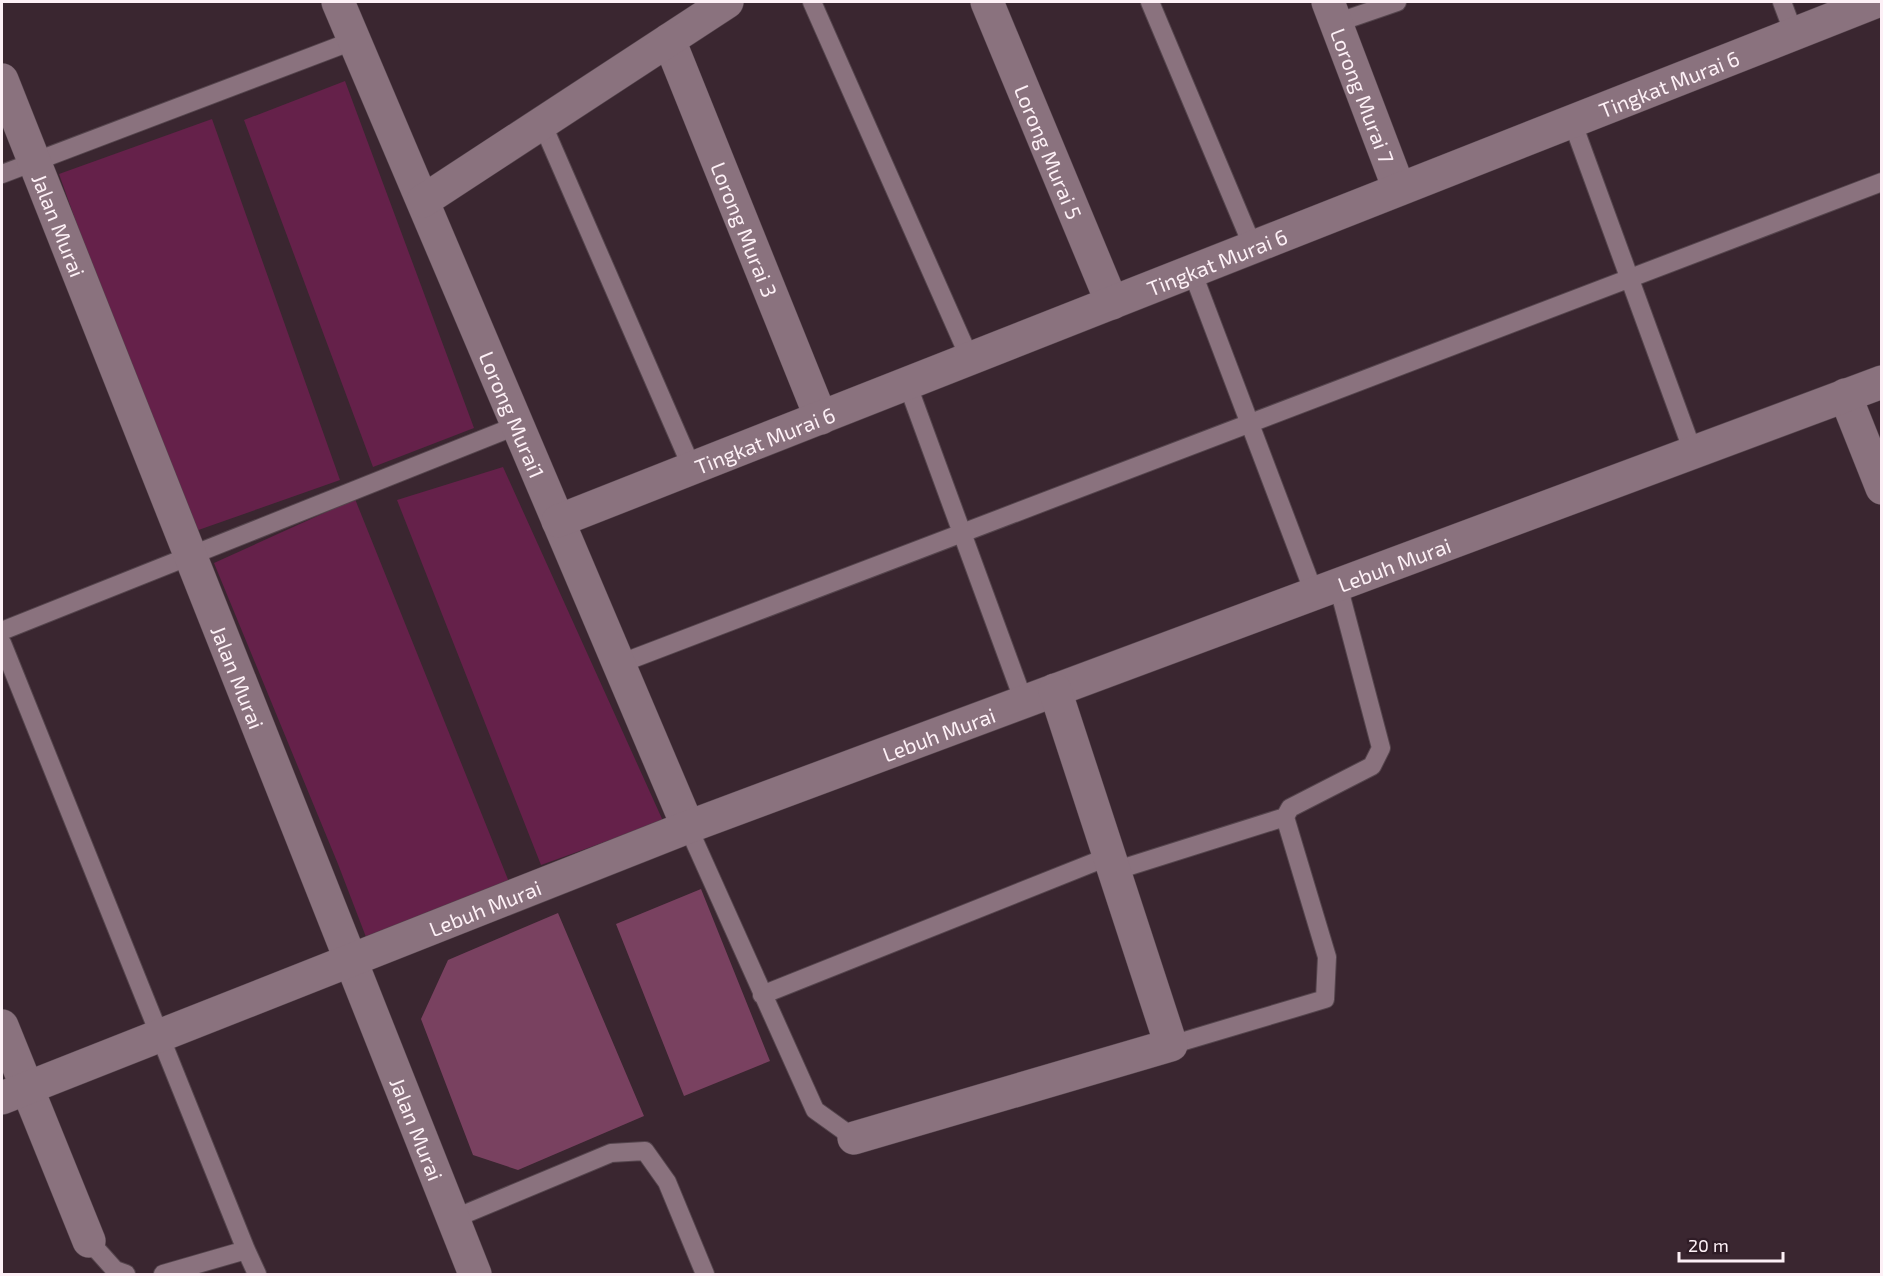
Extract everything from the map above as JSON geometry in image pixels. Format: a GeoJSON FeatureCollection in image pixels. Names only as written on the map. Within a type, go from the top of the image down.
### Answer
{"type":"FeatureCollection","features":[{"type":"Feature","properties":{"kind":"street","name":"Lorong Murai1"},"geometry":{"type":"LineString","coordinates":[[338,2],[688,827]]}},
{"type":"Feature","properties":{"kind":"street"},"geometry":{"type":"LineString","coordinates":[[423,201],[728,2]]}},
{"type":"Feature","properties":{"kind":"street","name":"Lorong Murai 5"},"geometry":{"type":"LineString","coordinates":[[987,2],[1112,303]]}},
{"type":"Feature","properties":{"kind":"street","name":"Tingkat Murai 6"},"geometry":{"type":"LineString","coordinates":[[558,521],[1875,2]]}},
{"type":"Feature","properties":{"kind":"street","name":"Lorong Murai 7"},"geometry":{"type":"LineString","coordinates":[[1332,12],[1399,189]]}},
{"type":"Feature","properties":{"kind":"street","name":"Lorong Murai 3"},"geometry":{"type":"LineString","coordinates":[[669,40],[821,418]]}},
{"type":"Feature","properties":{"kind":"street","name":"Jalan Murai"},"geometry":{"type":"LineString","coordinates":[[2,80],[475,1275]]}},
{"type":"Feature","properties":{"kind":"street","name":"Lebuh Murai"},"geometry":{"type":"LineString","coordinates":[[14,1093],[688,827],[1881,382]]}},
{"type":"Feature","properties":{"kind":"street"},"geometry":{"type":"LineString","coordinates":[[1845,395],[1881,488]]}},
{"type":"Feature","properties":{"kind":"street"},"geometry":{"type":"LineString","coordinates":[[854,1138],[1171,1045],[1055,690]]}},
{"type":"Feature","properties":{"kind":"street"},"geometry":{"type":"LineString","coordinates":[[2,1026],[14,1093],[89,1241]]}},
{"type":"Feature","properties":{"kind":"lane"},"geometry":{"type":"LineString","coordinates":[[812,2],[970,359]]}},
{"type":"Feature","properties":{"kind":"lane"},"geometry":{"type":"LineString","coordinates":[[1150,2],[1253,247]]}},
{"type":"Feature","properties":{"kind":"lane"},"geometry":{"type":"LineString","coordinates":[[1332,12],[1397,2]]}},
{"type":"Feature","properties":{"kind":"lane"},"geometry":{"type":"LineString","coordinates":[[1782,2],[1794,33]]}},
{"type":"Feature","properties":{"kind":"lane"},"geometry":{"type":"LineString","coordinates":[[2,174],[355,40]]}},
{"type":"Feature","properties":{"kind":"lane"},"geometry":{"type":"LineString","coordinates":[[1572,121],[1693,452]]}},
{"type":"Feature","properties":{"kind":"lane"},"geometry":{"type":"LineString","coordinates":[[542,123],[692,468]]}},
{"type":"Feature","properties":{"kind":"lane"},"geometry":{"type":"LineString","coordinates":[[619,664],[1881,182]]}},
{"type":"Feature","properties":{"kind":"lane"},"geometry":{"type":"LineString","coordinates":[[762,995],[1112,864],[1285,817],[1290,808],[1372,766],[1381,748],[1326,589],[1250,424],[1192,271]]}},
{"type":"Feature","properties":{"kind":"lane"},"geometry":{"type":"LineString","coordinates":[[908,383],[1024,702]]}},
{"type":"Feature","properties":{"kind":"lane"},"geometry":{"type":"LineString","coordinates":[[2,632],[518,425]]}},
{"type":"Feature","properties":{"kind":"lane"},"geometry":{"type":"LineString","coordinates":[[2,643],[257,1275]]}},
{"type":"Feature","properties":{"kind":"lane"},"geometry":{"type":"LineString","coordinates":[[1171,1045],[1325,999],[1327,957],[1285,817]]}},
{"type":"Feature","properties":{"kind":"lane"},"geometry":{"type":"LineString","coordinates":[[688,827],[815,1110],[854,1138]]}},
{"type":"Feature","properties":{"kind":"lane"},"geometry":{"type":"LineString","coordinates":[[453,1219],[611,1153],[645,1151],[667,1182],[705,1275]]}},
{"type":"Feature","properties":{"kind":"lane"},"geometry":{"type":"LineString","coordinates":[[89,1241],[115,1270],[126,1275]]}},
{"type":"Feature","properties":{"kind":"lane"},"geometry":{"type":"LineString","coordinates":[[163,1275],[246,1250]]}},
{"type":"Feature","properties":{"kind":"shaded area"},"geometry":{"type":"Polygon","coordinates":[[[701,889],[770,1061],[684,1096],[616,924],[701,889]]]}},
{"type":"Feature","properties":{"kind":"shaded area"},"geometry":{"type":"Polygon","coordinates":[[[558,913],[644,1116],[518,1170],[473,1155],[421,1019],[448,960],[558,913]]]}},
{"type":"Feature","properties":{"kind":"building"},"geometry":{"type":"Polygon","coordinates":[[[345,81],[474,428],[373,467],[244,120],[345,81]]]}},
{"type":"Feature","properties":{"kind":"building"},"geometry":{"type":"Polygon","coordinates":[[[212,119],[340,480],[187,534],[59,174],[212,119]]]}},
{"type":"Feature","properties":{"kind":"building"},"geometry":{"type":"Polygon","coordinates":[[[503,467],[663,821],[541,865],[397,500],[503,467]]]}},
{"type":"Feature","properties":{"kind":"building"},"geometry":{"type":"Polygon","coordinates":[[[355,499],[509,882],[366,937],[214,563],[355,499]]]}}]}
